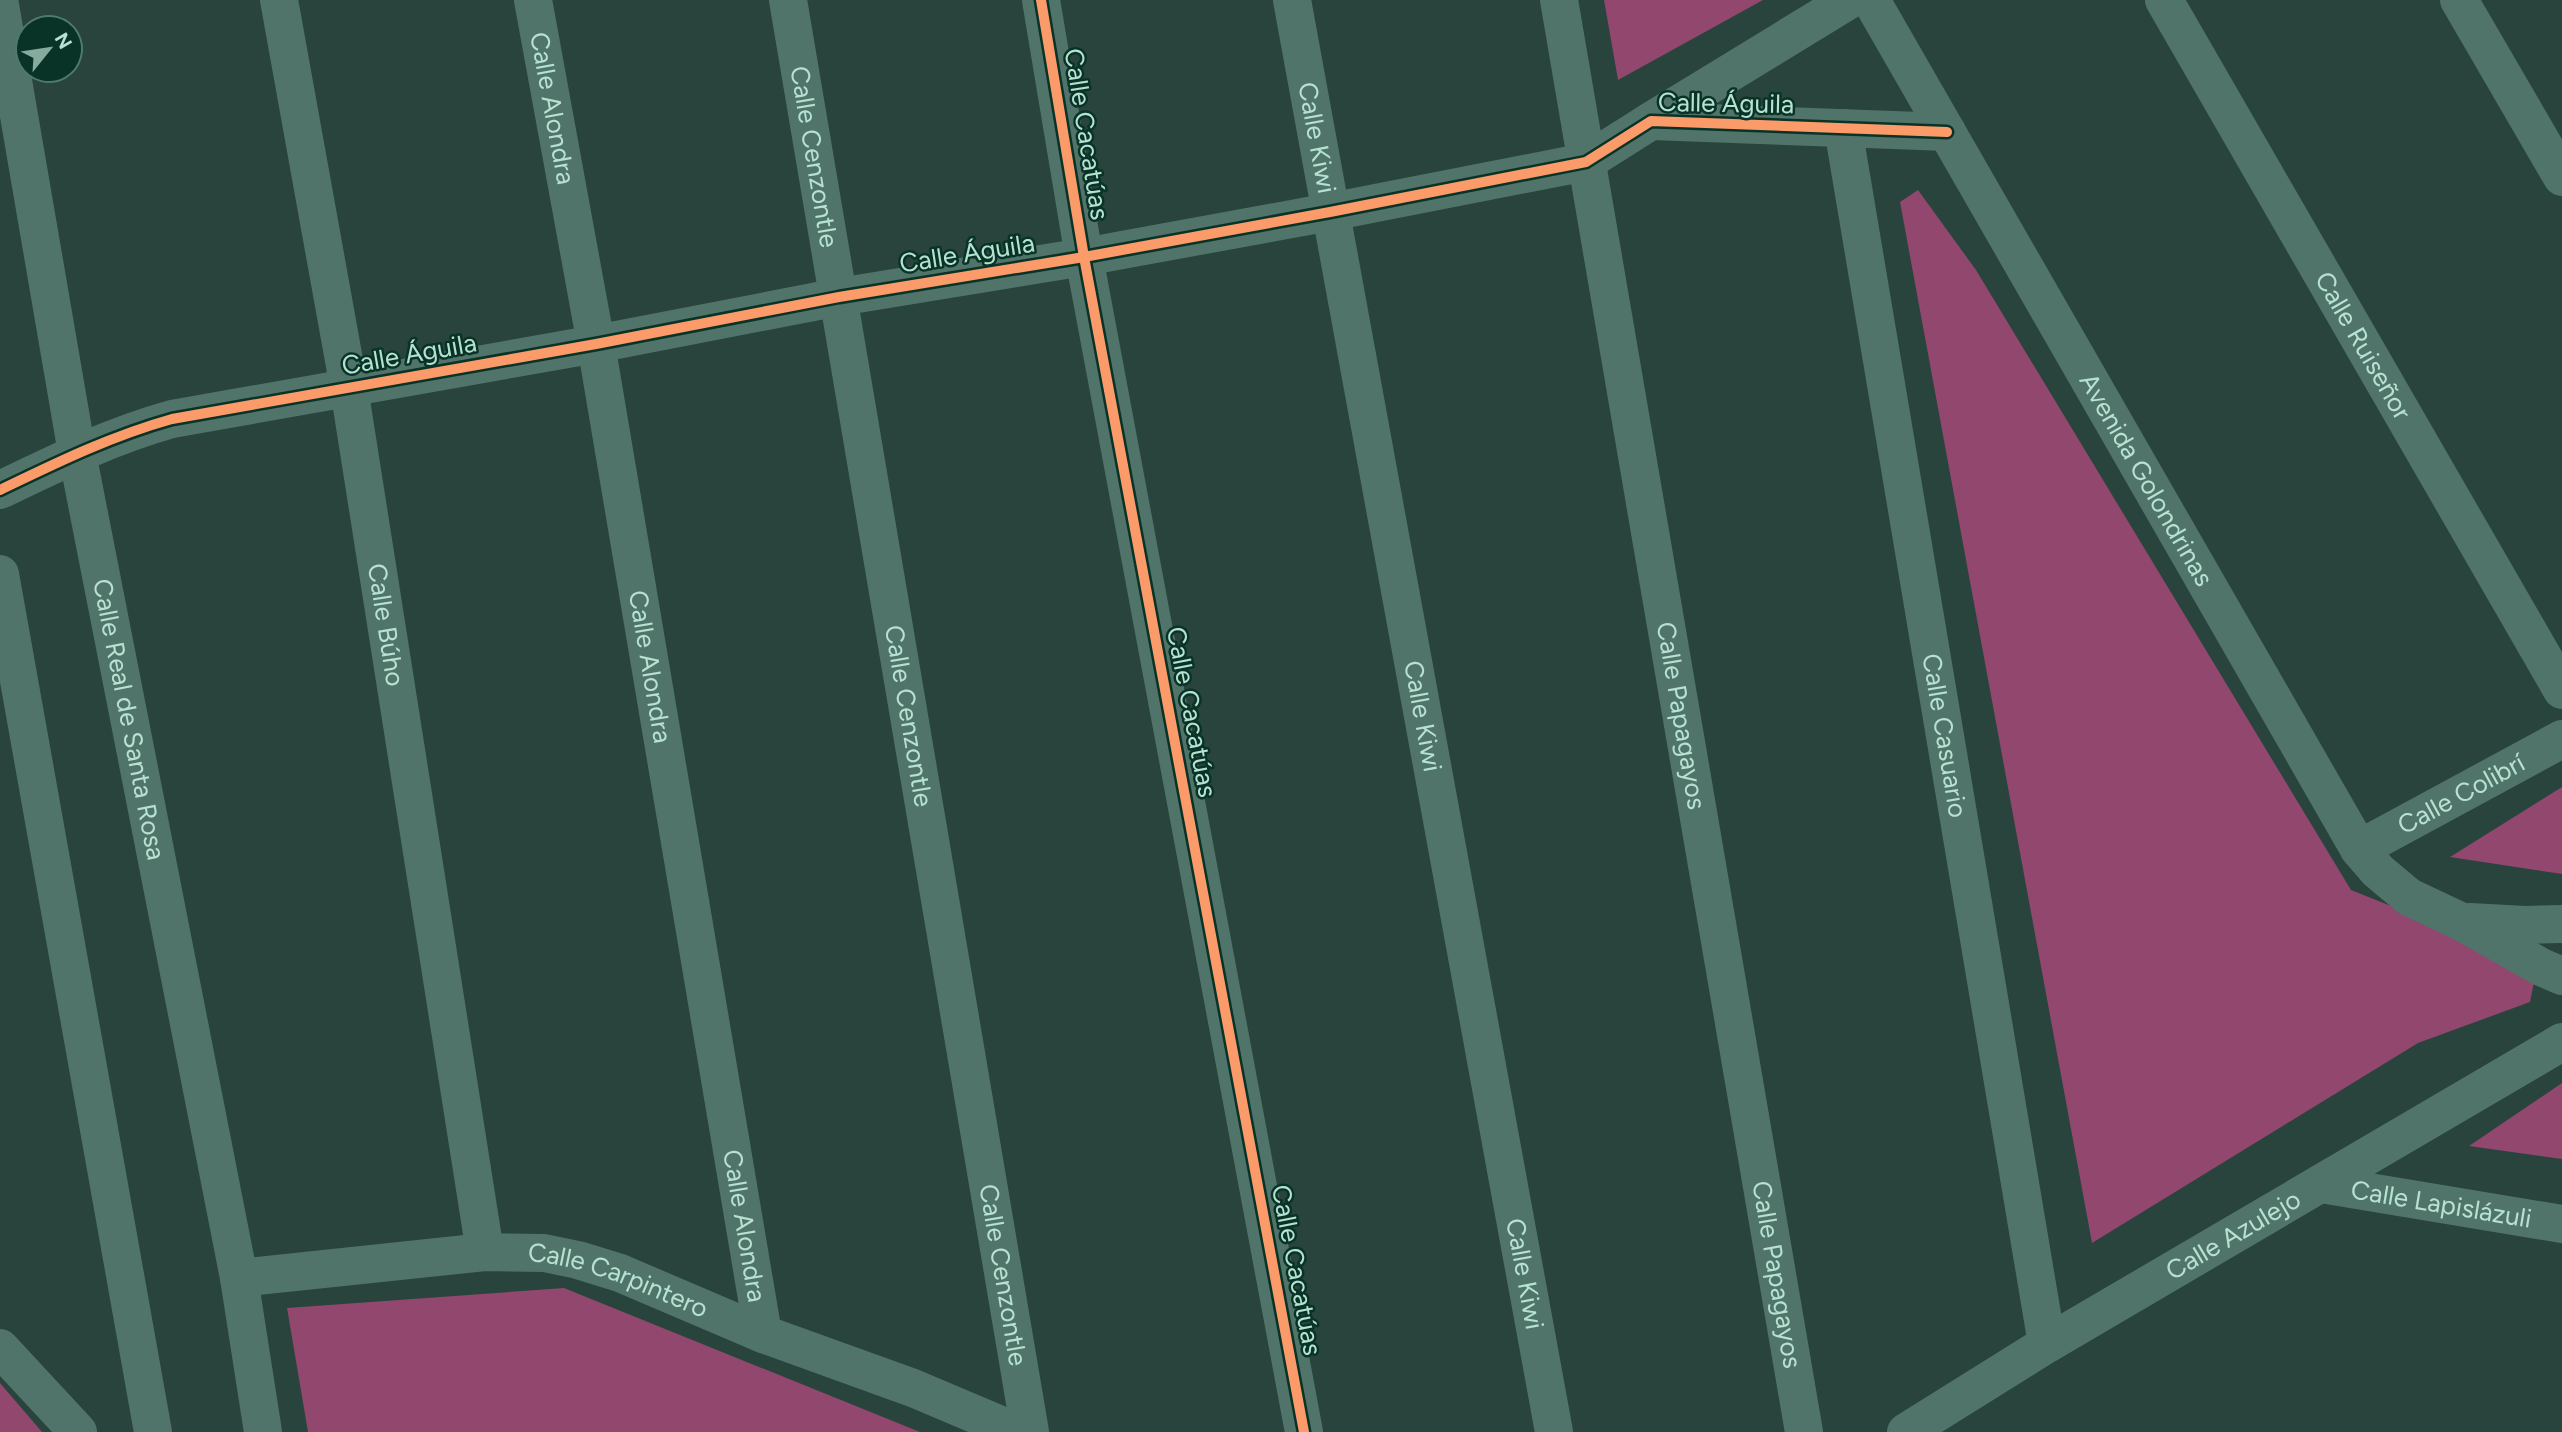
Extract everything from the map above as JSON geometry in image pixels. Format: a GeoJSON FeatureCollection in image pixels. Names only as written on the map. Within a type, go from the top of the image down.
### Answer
{"type":"FeatureCollection","features":[{"type":"Feature","properties":{"kind":"street","name":"Calle Búho"},"geometry":{"type":"LineString","coordinates":[[279,0],[349,388],[485,1252]]}},
{"type":"Feature","properties":{"kind":"street","name":"Calle Alondra"},"geometry":{"type":"LineString","coordinates":[[533,0],[596,344],[763,1334]]}},
{"type":"Feature","properties":{"kind":"street","name":"Calle Cenzontle"},"geometry":{"type":"LineString","coordinates":[[788,0],[1030,1432]]}},
{"type":"Feature","properties":{"kind":"street","name":"Calle Cacatúas"},"geometry":{"type":"LineString","coordinates":[[1041,0],[1084,257],[1304,1432]]}},
{"type":"Feature","properties":{"kind":"street","name":"Calle Kiwi"},"geometry":{"type":"LineString","coordinates":[[1292,0],[1553,1432]]}},
{"type":"Feature","properties":{"kind":"street","name":"Calle Papagayos"},"geometry":{"type":"LineString","coordinates":[[1559,0],[1804,1432]]}},
{"type":"Feature","properties":{"kind":"street","name":"Calle Águila"},"geometry":{"type":"LineString","coordinates":[[0,491],[115,437],[172,419],[596,344],[839,297],[1084,257],[1586,162],[1849,0]]}},
{"type":"Feature","properties":{"kind":"street","name":"Avenida Golondrinas"},"geometry":{"type":"LineString","coordinates":[[1871,0],[2359,849],[2378,871],[2409,897],[2462,922],[2562,976]]}},
{"type":"Feature","properties":{"kind":"street","name":"Calle Ruiseñor"},"geometry":{"type":"LineString","coordinates":[[2164,0],[2562,690]]}},
{"type":"Feature","properties":{"kind":"street"},"geometry":{"type":"LineString","coordinates":[[2459,0],[2562,177]]}},
{"type":"Feature","properties":{"kind":"street","name":"Calle Real de Santa Rosa"},"geometry":{"type":"LineString","coordinates":[[0,5],[77,453],[239,1278],[263,1432]]}},
{"type":"Feature","properties":{"kind":"street","name":"Calle Águila"},"geometry":{"type":"LineString","coordinates":[[1651,121],[1947,132]]}},
{"type":"Feature","properties":{"kind":"street","name":"Calle Casuario"},"geometry":{"type":"LineString","coordinates":[[1843,128],[2047,1344]]}},
{"type":"Feature","properties":{"kind":"street"},"geometry":{"type":"LineString","coordinates":[[0,574],[153,1432]]}},
{"type":"Feature","properties":{"kind":"street","name":"Calle Colibrí"},"geometry":{"type":"LineString","coordinates":[[2359,849],[2562,739]]}},
{"type":"Feature","properties":{"kind":"street","name":"Avenida Golondrinas"},"geometry":{"type":"LineString","coordinates":[[2462,922],[2562,924]]}},
{"type":"Feature","properties":{"kind":"street","name":"Calle Azulejo"},"geometry":{"type":"LineString","coordinates":[[1906,1432],[2047,1344],[2562,1042]]}},
{"type":"Feature","properties":{"kind":"street","name":"Calle Lapislázuli"},"geometry":{"type":"LineString","coordinates":[[2321,1184],[2562,1224]]}},
{"type":"Feature","properties":{"kind":"street","name":"Calle Carpintero"},"geometry":{"type":"LineString","coordinates":[[239,1278],[485,1252],[544,1253],[620,1273],[763,1334],[913,1388],[1017,1432]]}},
{"type":"Feature","properties":{"kind":"street"},"geometry":{"type":"LineString","coordinates":[[0,1348],[78,1432]]}},
{"type":"Feature","properties":{"kind":"shaded area"},"geometry":{"type":"Polygon","coordinates":[[[1604,0],[1763,0],[1618,80],[1604,0]]]}},
{"type":"Feature","properties":{"kind":"shaded area"},"geometry":{"type":"Polygon","coordinates":[[[1918,190],[1976,270],[2351,890],[2431,922],[2534,982],[2530,1002],[2418,1043],[2092,1243],[1900,202],[1918,190]]]}},
{"type":"Feature","properties":{"kind":"shaded area"},"geometry":{"type":"Polygon","coordinates":[[[2562,787],[2562,874],[2450,857],[2562,787]]]}},
{"type":"Feature","properties":{"kind":"shaded area"},"geometry":{"type":"Polygon","coordinates":[[[2562,1083],[2562,1159],[2469,1146],[2562,1083]]]}},
{"type":"Feature","properties":{"kind":"shaded area"},"geometry":{"type":"Polygon","coordinates":[[[564,1288],[920,1432],[308,1432],[287,1308],[564,1288]]]}},
{"type":"Feature","properties":{"kind":"shaded area"},"geometry":{"type":"Polygon","coordinates":[[[0,1383],[42,1432],[0,1432],[0,1383]]]}},
{"type":"Feature","properties":{"kind":"cycle path"},"geometry":{"type":"LineString","coordinates":[[1041,0],[1084,257],[1304,1432]]}},
{"type":"Feature","properties":{"kind":"cycle path"},"geometry":{"type":"LineString","coordinates":[[0,490],[106,442],[172,419],[596,344],[839,297],[1084,257],[1586,162],[1651,121],[1947,132]]}}]}
